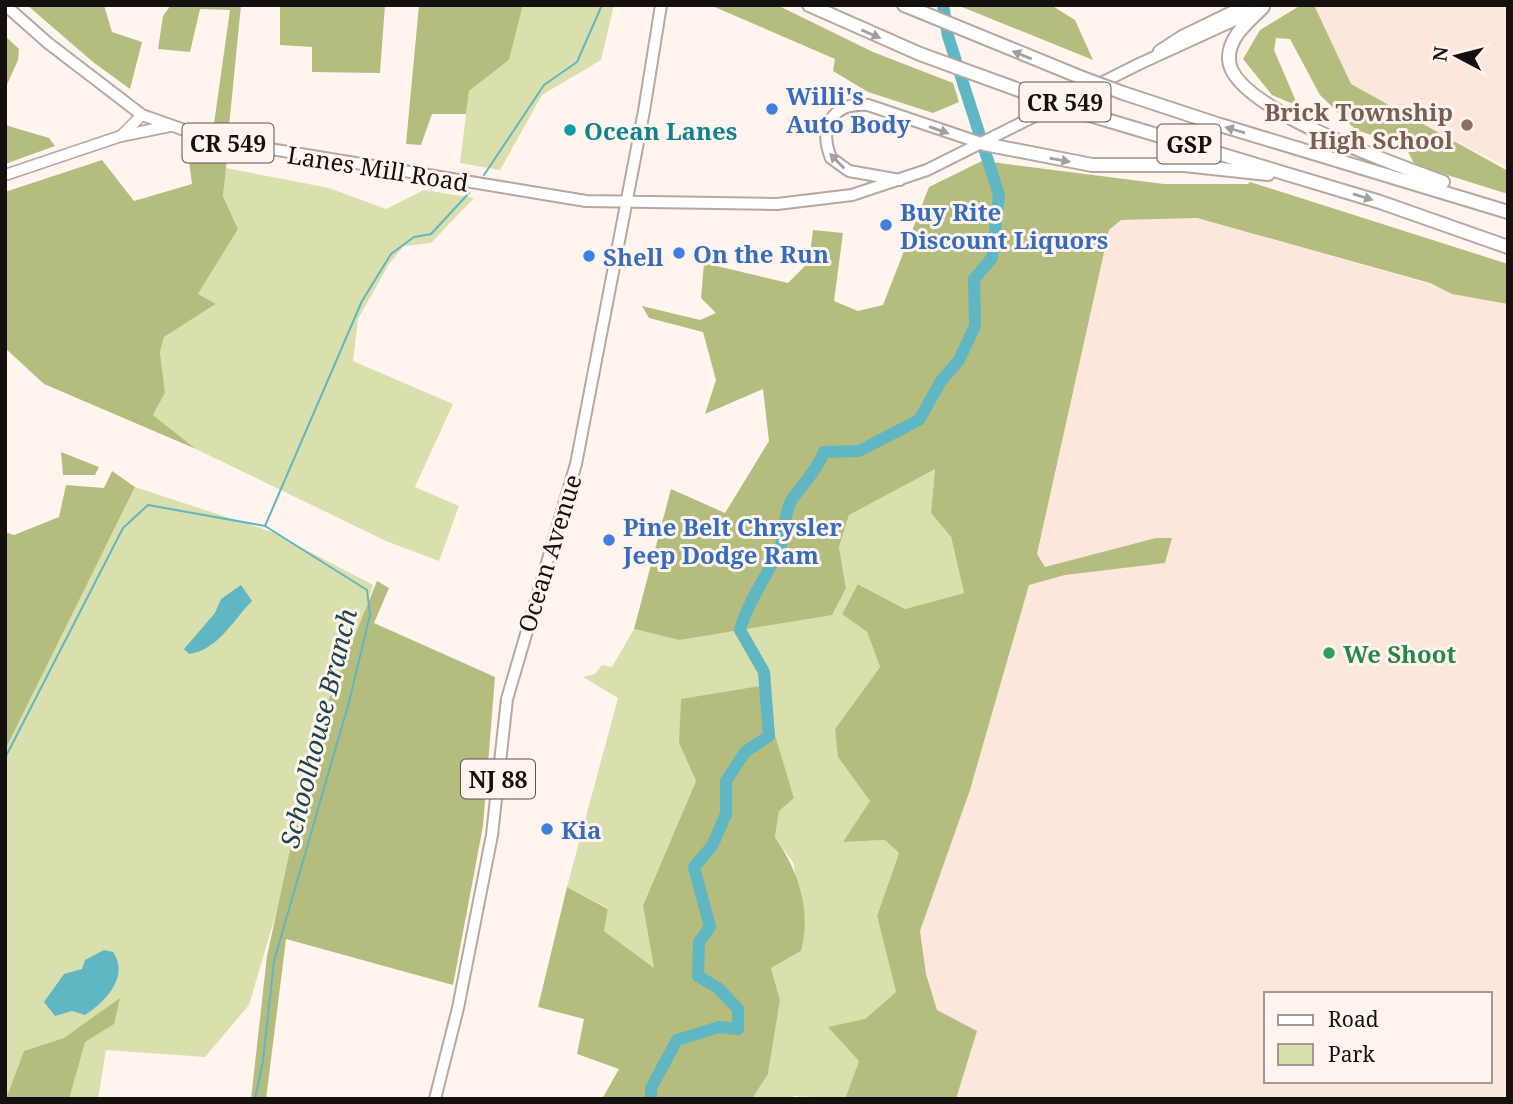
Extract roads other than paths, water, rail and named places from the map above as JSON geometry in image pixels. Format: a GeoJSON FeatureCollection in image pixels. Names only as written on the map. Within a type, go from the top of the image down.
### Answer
{"type":"FeatureCollection","features":[{"type":"Feature","properties":{"kind":"highway","name":"GSP"},"geometry":{"type":"LineString","coordinates":[[809,5],[935,60],[1080,112],[1298,177],[1508,247]]}},
{"type":"Feature","properties":{"kind":"highway","name":"GSP"},"geometry":{"type":"LineString","coordinates":[[904,5],[1123,93],[1508,212]]}},
{"type":"Feature","properties":{"kind":"highway"},"geometry":{"type":"LineString","coordinates":[[1264,6],[1238,33],[1230,48],[1228,63],[1246,89],[1269,106],[1362,153],[1452,185],[1465,197]]}},
{"type":"Feature","properties":{"kind":"highway"},"geometry":{"type":"LineString","coordinates":[[989,144],[1092,165],[1184,165],[1298,177]]}},
{"type":"Feature","properties":{"kind":"main road","name":"Lanes Mill Road"},"geometry":{"type":"LineString","coordinates":[[5,5],[48,43],[142,115],[210,139],[534,193],[626,204]]}},
{"type":"Feature","properties":{"kind":"main road","name":"Ocean Avenue"},"geometry":{"type":"LineString","coordinates":[[435,1099],[456,1020],[492,835],[507,699],[576,464],[661,5]]}},
{"type":"Feature","properties":{"kind":"main road","name":"CR 549"},"geometry":{"type":"LineString","coordinates":[[1139,64],[1182,36],[1246,5]]}},
{"type":"Feature","properties":{"kind":"main road","name":"CR 549"},"geometry":{"type":"LineString","coordinates":[[626,204],[790,204],[852,195],[900,180],[989,144],[1139,64],[1264,6]]}},
{"type":"Feature","properties":{"kind":"main road"},"geometry":{"type":"LineString","coordinates":[[900,180],[849,171],[831,158],[826,131],[835,114],[853,104],[868,105],[963,138],[989,144]]}},
{"type":"Feature","properties":{"kind":"main road"},"geometry":{"type":"LineString","coordinates":[[121,136],[170,126]]}},
{"type":"Feature","properties":{"kind":"street"},"geometry":{"type":"LineString","coordinates":[[5,175],[121,136],[142,115]]}},
{"type":"Feature","properties":{"kind":"water"},"geometry":{"type":"Polygon","coordinates":[[[241,585],[252,601],[216,641],[199,652],[189,654],[184,649],[215,613],[221,599],[241,585]]]}},
{"type":"Feature","properties":{"kind":"water"},"geometry":{"type":"Polygon","coordinates":[[[104,950],[113,952],[117,961],[119,971],[113,988],[85,1015],[72,1011],[55,1016],[44,1002],[64,974],[82,969],[85,960],[104,950]]]}},
{"type":"Feature","properties":{"kind":"waterway","name":"Schoolhouse Branch"},"geometry":{"type":"LineString","coordinates":[[484,175],[544,85],[577,62],[602,5]]}},
{"type":"Feature","properties":{"kind":"waterway"},"geometry":{"type":"LineString","coordinates":[[651,1099],[651,1088],[677,1040],[719,1027],[738,1029],[738,1009],[718,988],[698,976],[699,942],[710,927],[694,867],[712,846],[726,814],[726,781],[745,752],[769,736],[764,672],[740,630],[782,542],[791,501],[824,452],[859,451],[919,420],[941,381],[959,360],[975,326],[974,279],[992,258],[999,195],[948,36],[943,5]]}},
{"type":"Feature","properties":{"kind":"waterway","name":"Schoolhouse Branch"},"geometry":{"type":"LineString","coordinates":[[255,1099],[263,1061],[274,961],[349,702],[370,615],[367,590],[265,526],[362,301],[391,254],[414,237],[431,234],[469,193]]}},
{"type":"Feature","properties":{"kind":"waterway"},"geometry":{"type":"LineString","coordinates":[[5,758],[123,528],[148,505],[265,526]]}},
{"type":"Feature","properties":{"kind":"place","name":"Willi's Auto Body"},"geometry":{"type":"Point","coordinates":[772,109]}},
{"type":"Feature","properties":{"kind":"place","name":"Brick Township High School"},"geometry":{"type":"Point","coordinates":[1467,125]}},
{"type":"Feature","properties":{"kind":"place","name":"Ocean Lanes"},"geometry":{"type":"Point","coordinates":[570,130]}},
{"type":"Feature","properties":{"kind":"place","name":"Buy Rite Discount Liquors"},"geometry":{"type":"Point","coordinates":[886,225]}},
{"type":"Feature","properties":{"kind":"place","name":"On the Run"},"geometry":{"type":"Point","coordinates":[679,253]}},
{"type":"Feature","properties":{"kind":"place","name":"Shell"},"geometry":{"type":"Point","coordinates":[589,256]}},
{"type":"Feature","properties":{"kind":"place","name":"Pine Belt Chrysler Jeep Dodge Ram"},"geometry":{"type":"Point","coordinates":[609,540]}},
{"type":"Feature","properties":{"kind":"place","name":"We Shoot"},"geometry":{"type":"Point","coordinates":[1329,653]}},
{"type":"Feature","properties":{"kind":"place","name":"Kia"},"geometry":{"type":"Point","coordinates":[547,829]}}]}
